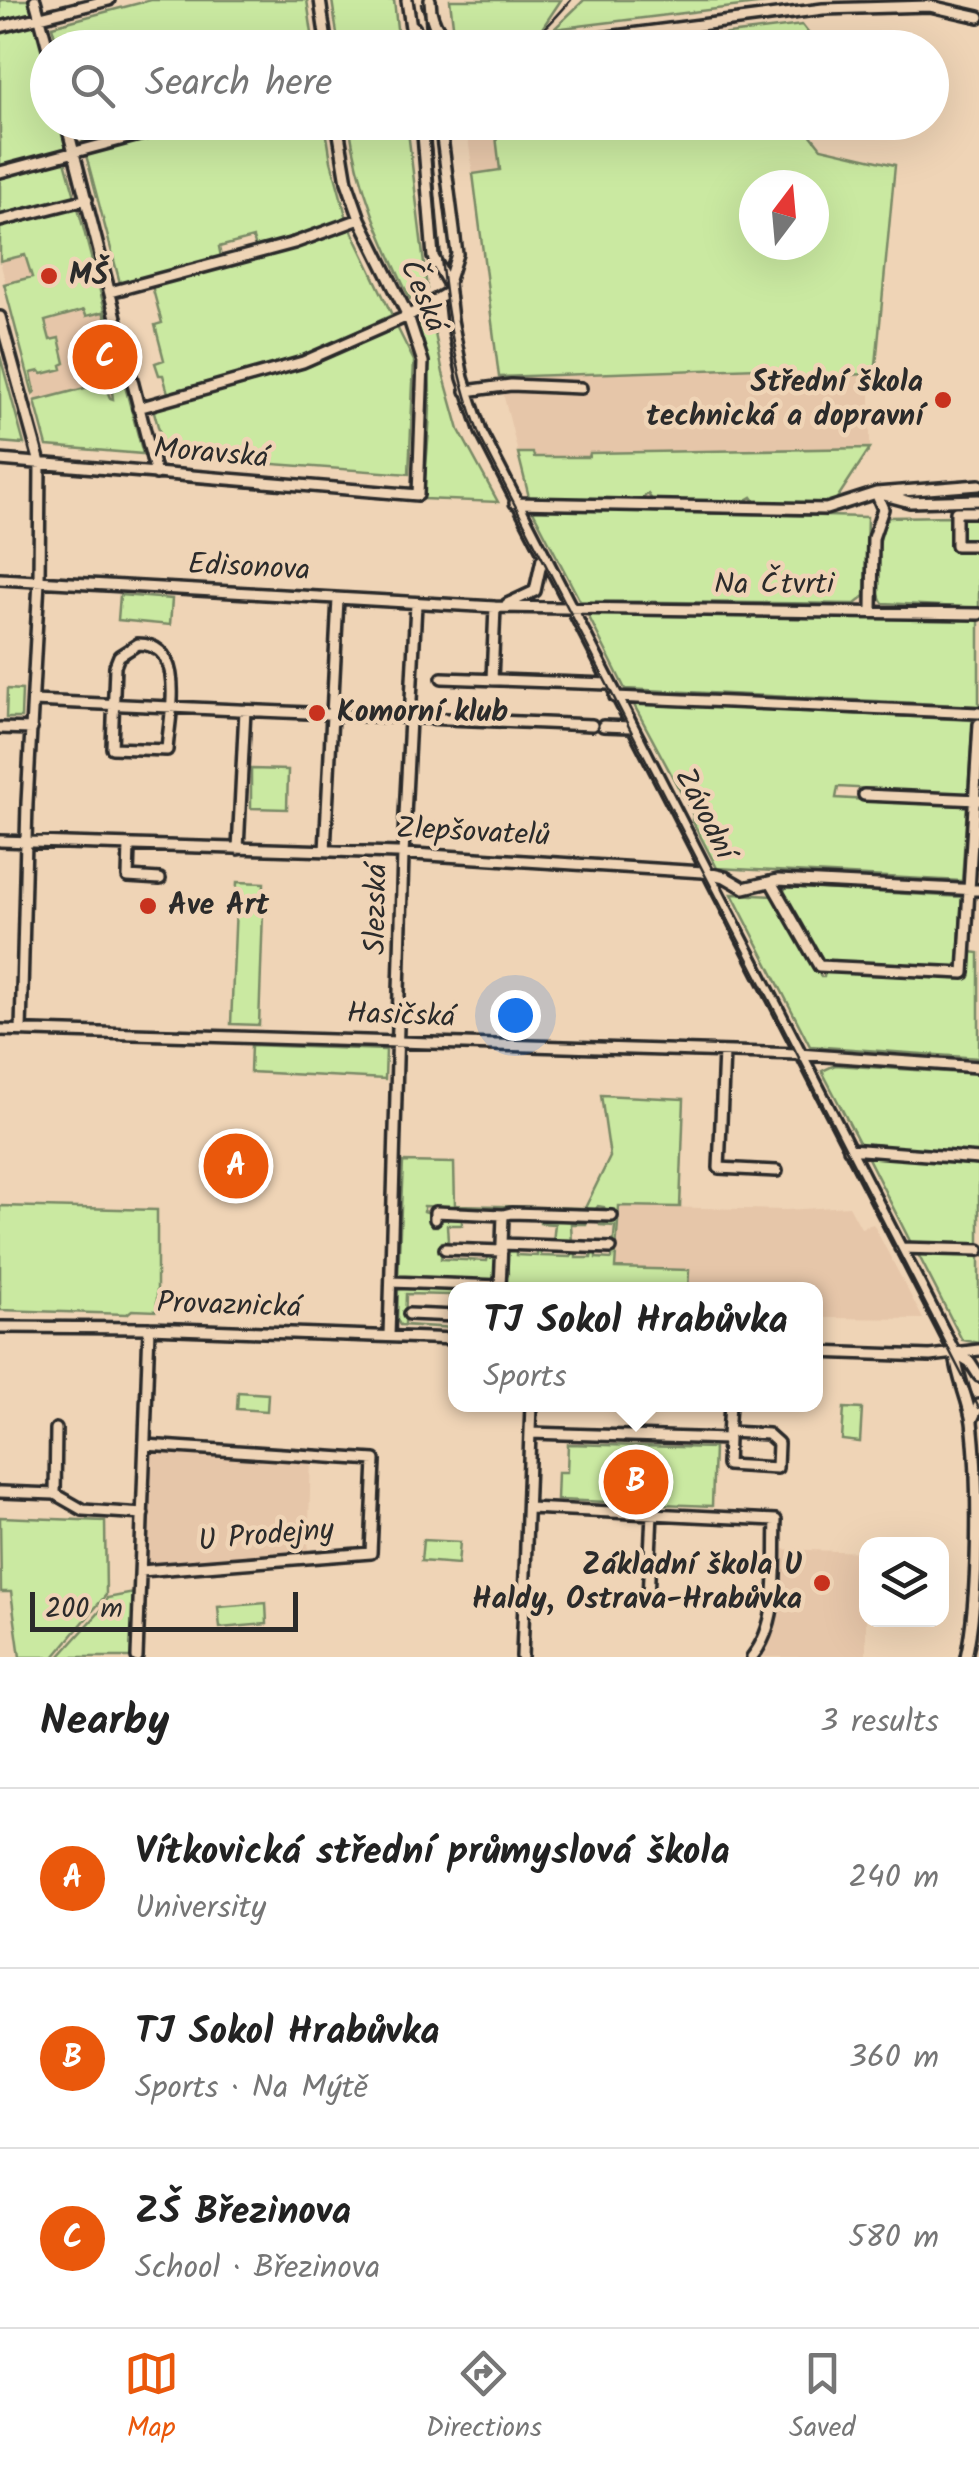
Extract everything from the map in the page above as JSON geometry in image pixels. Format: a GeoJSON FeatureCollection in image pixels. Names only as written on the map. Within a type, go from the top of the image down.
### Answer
{"type":"FeatureCollection","features":[{"type":"Feature","properties":{"kind":"street"},"geometry":{"type":"LineString","coordinates":[[35,0],[43,30]]}},
{"type":"Feature","properties":{"kind":"street"},"geometry":{"type":"LineString","coordinates":[[0,28],[109,0]]}},
{"type":"Feature","properties":{"kind":"street"},"geometry":{"type":"LineString","coordinates":[[320,0],[324,30]]}},
{"type":"Feature","properties":{"kind":"street"},"geometry":{"type":"LineString","coordinates":[[407,0],[411,30]]}},
{"type":"Feature","properties":{"kind":"street"},"geometry":{"type":"LineString","coordinates":[[650,30],[822,4],[930,6],[979,17]]}},
{"type":"Feature","properties":{"kind":"street"},"geometry":{"type":"LineString","coordinates":[[430,6],[440,30]]}},
{"type":"Feature","properties":{"kind":"street"},"geometry":{"type":"LineString","coordinates":[[408,14],[415,30]]}},
{"type":"Feature","properties":{"kind":"street"},"geometry":{"type":"LineString","coordinates":[[71,140],[156,474]]}},
{"type":"Feature","properties":{"kind":"street"},"geometry":{"type":"LineString","coordinates":[[0,172],[120,140]]}},
{"type":"Feature","properties":{"kind":"street","name":"Česká"},"geometry":{"type":"LineString","coordinates":[[341,140],[347,182],[360,219],[408,316],[422,362],[418,495]]}},
{"type":"Feature","properties":{"kind":"street","name":"Závodní"},"geometry":{"type":"LineString","coordinates":[[423,140],[433,256],[448,287],[466,390],[480,432],[955,1354]]}},
{"type":"Feature","properties":{"kind":"street","name":"Závodní"},"geometry":{"type":"LineString","coordinates":[[442,140],[457,254],[448,287]]}},
{"type":"Feature","properties":{"kind":"street"},"geometry":{"type":"LineString","coordinates":[[0,221],[87,199]]}},
{"type":"Feature","properties":{"kind":"street"},"geometry":{"type":"LineString","coordinates":[[110,292],[294,244],[360,219]]}},
{"type":"Feature","properties":{"kind":"street"},"geometry":{"type":"LineString","coordinates":[[138,408],[303,362],[408,316],[448,287]]}},
{"type":"Feature","properties":{"kind":"street"},"geometry":{"type":"LineString","coordinates":[[0,320],[40,463],[21,1030]]}},
{"type":"Feature","properties":{"kind":"street"},"geometry":{"type":"LineString","coordinates":[[466,390],[511,386],[581,388]]}},
{"type":"Feature","properties":{"kind":"street","name":"Moravská"},"geometry":{"type":"LineString","coordinates":[[0,460],[418,495]]}},
{"type":"Feature","properties":{"kind":"street"},"geometry":{"type":"LineString","coordinates":[[515,503],[826,509],[876,493],[979,485]]}},
{"type":"Feature","properties":{"kind":"street"},"geometry":{"type":"LineString","coordinates":[[876,493],[910,502],[979,500]]}},
{"type":"Feature","properties":{"kind":"street"},"geometry":{"type":"LineString","coordinates":[[872,610],[873,538],[883,509],[876,493]]}},
{"type":"Feature","properties":{"kind":"street"},"geometry":{"type":"LineString","coordinates":[[979,512],[956,512],[956,545],[979,546]]}},
{"type":"Feature","properties":{"kind":"street"},"geometry":{"type":"LineString","coordinates":[[492,680],[495,607],[517,602],[535,590],[542,556]]}},
{"type":"Feature","properties":{"kind":"street","name":"Edisonova"},"geometry":{"type":"LineString","coordinates":[[0,579],[416,604],[569,608]]}},
{"type":"Feature","properties":{"kind":"street"},"geometry":{"type":"LineString","coordinates":[[325,851],[338,598]]}},
{"type":"Feature","properties":{"kind":"street","name":"Slezská"},"geometry":{"type":"LineString","coordinates":[[389,1336],[403,854],[416,604]]}},
{"type":"Feature","properties":{"kind":"street","name":"Na Čtvrti"},"geometry":{"type":"LineString","coordinates":[[569,608],[979,614]]}},
{"type":"Feature","properties":{"kind":"street"},"geometry":{"type":"LineString","coordinates":[[147,644],[159,648],[171,671],[166,750],[112,748],[114,704],[119,656],[128,648],[147,644]]}},
{"type":"Feature","properties":{"kind":"street"},"geometry":{"type":"LineString","coordinates":[[442,678],[608,684]]}},
{"type":"Feature","properties":{"kind":"street"},"geometry":{"type":"LineString","coordinates":[[615,697],[979,714]]}},
{"type":"Feature","properties":{"kind":"street"},"geometry":{"type":"LineString","coordinates":[[33,701],[308,713]]}},
{"type":"Feature","properties":{"kind":"street"},"geometry":{"type":"LineString","coordinates":[[238,849],[245,710]]}},
{"type":"Feature","properties":{"kind":"street"},"geometry":{"type":"LineString","coordinates":[[330,714],[592,725]]}},
{"type":"Feature","properties":{"kind":"street"},"geometry":{"type":"LineString","coordinates":[[770,882],[819,966],[964,974],[973,890],[979,724]]}},
{"type":"Feature","properties":{"kind":"street"},"geometry":{"type":"LineString","coordinates":[[603,726],[631,727]]}},
{"type":"Feature","properties":{"kind":"street"},"geometry":{"type":"LineString","coordinates":[[0,728],[32,729]]}},
{"type":"Feature","properties":{"kind":"street"},"geometry":{"type":"LineString","coordinates":[[864,794],[976,800]]}},
{"type":"Feature","properties":{"kind":"street","name":"Zlepšovatelů"},"geometry":{"type":"LineString","coordinates":[[0,842],[403,854],[705,872],[744,888],[770,882],[973,890]]}},
{"type":"Feature","properties":{"kind":"street"},"geometry":{"type":"LineString","coordinates":[[129,846],[128,878],[160,878]]}},
{"type":"Feature","properties":{"kind":"street"},"geometry":{"type":"LineString","coordinates":[[966,945],[979,946]]}},
{"type":"Feature","properties":{"kind":"street","name":"Hasičská"},"geometry":{"type":"LineString","coordinates":[[0,1030],[724,1052],[979,1066]]}},
{"type":"Feature","properties":{"kind":"street"},"geometry":{"type":"LineString","coordinates":[[724,1052],[719,1168],[778,1170]]}},
{"type":"Feature","properties":{"kind":"street"},"geometry":{"type":"LineString","coordinates":[[849,1149],[979,1159]]}},
{"type":"Feature","properties":{"kind":"street"},"geometry":{"type":"LineString","coordinates":[[435,1219],[435,1212],[612,1216]]}},
{"type":"Feature","properties":{"kind":"street"},"geometry":{"type":"LineString","coordinates":[[500,1282],[503,1215]]}},
{"type":"Feature","properties":{"kind":"street"},"geometry":{"type":"LineString","coordinates":[[445,1249],[611,1248]]}},
{"type":"Feature","properties":{"kind":"street"},"geometry":{"type":"LineString","coordinates":[[900,1248],[979,1250]]}},
{"type":"Feature","properties":{"kind":"street"},"geometry":{"type":"LineString","coordinates":[[391,1282],[448,1286]]}},
{"type":"Feature","properties":{"kind":"street"},"geometry":{"type":"LineString","coordinates":[[409,1314],[448,1316]]}},
{"type":"Feature","properties":{"kind":"street","name":"Provaznická"},"geometry":{"type":"LineString","coordinates":[[0,1328],[150,1328],[448,1340]]}},
{"type":"Feature","properties":{"kind":"street"},"geometry":{"type":"LineString","coordinates":[[137,1657],[150,1328]]}},
{"type":"Feature","properties":{"kind":"street"},"geometry":{"type":"LineString","coordinates":[[823,1352],[930,1356],[979,1350]]}},
{"type":"Feature","properties":{"kind":"street"},"geometry":{"type":"LineString","coordinates":[[955,1354],[970,1362],[979,1376]]}},
{"type":"Feature","properties":{"kind":"street"},"geometry":{"type":"LineString","coordinates":[[955,1354],[956,1375],[972,1420],[977,1498],[966,1657]]}},
{"type":"Feature","properties":{"kind":"street"},"geometry":{"type":"LineString","coordinates":[[972,1420],[979,1405]]}},
{"type":"Feature","properties":{"kind":"street"},"geometry":{"type":"LineString","coordinates":[[522,1657],[531,1412]]}},
{"type":"Feature","properties":{"kind":"street"},"geometry":{"type":"LineString","coordinates":[[530,1433],[728,1436],[768,1434],[778,1443],[777,1468],[727,1465],[728,1436],[730,1412]]}},
{"type":"Feature","properties":{"kind":"street"},"geometry":{"type":"LineString","coordinates":[[55,1494],[56,1429]]}},
{"type":"Feature","properties":{"kind":"street","name":"U Prodejny"},"geometry":{"type":"LineString","coordinates":[[141,1571],[372,1553],[375,1460],[145,1445]]}},
{"type":"Feature","properties":{"kind":"street"},"geometry":{"type":"LineString","coordinates":[[0,1492],[55,1494],[83,1510],[143,1514]]}},
{"type":"Feature","properties":{"kind":"street"},"geometry":{"type":"LineString","coordinates":[[528,1508],[776,1520],[770,1618],[752,1657]]}},
{"type":"Feature","properties":{"kind":"street"},"geometry":{"type":"LineString","coordinates":[[648,1598],[652,1514]]}},
{"type":"Feature","properties":{"kind":"shaded area"},"geometry":{"type":"Polygon","coordinates":[[[468,140],[548,140],[550,164],[473,174],[468,140]]]}},
{"type":"Feature","properties":{"kind":"shaded area"},"geometry":{"type":"Polygon","coordinates":[[[86,239],[143,454],[47,446],[0,261],[86,239]]]}},
{"type":"Feature","properties":{"kind":"shaded area"},"geometry":{"type":"Polygon","coordinates":[[[759,368],[759,378],[870,374],[870,448],[534,457],[532,453],[518,453],[499,377],[759,368]]]}},
{"type":"Feature","properties":{"kind":"shaded area"},"geometry":{"type":"Polygon","coordinates":[[[619,1206],[786,1210],[849,1206],[861,1228],[873,1224],[923,1319],[825,1318],[823,1345],[823,1282],[662,1282],[615,1269],[619,1206]]]}},
{"type":"Feature","properties":{"kind":"shaded area"},"geometry":{"type":"Polygon","coordinates":[[[145,1445],[311,1456],[308,1558],[141,1571],[145,1445]]]}},
{"type":"Feature","properties":{"kind":"shaded area","name":"Základní škola U Haldy, Ostrava-Hrabůvka"},"geometry":{"type":"Polygon","coordinates":[[[780,1549],[859,1552],[859,1627],[866,1627],[866,1657],[763,1657],[774,1631],[780,1549]]]}},
{"type":"Feature","properties":{"kind":"green space"},"geometry":{"type":"Polygon","coordinates":[[[0,0],[35,0],[42,30],[30,30],[30,140],[71,140],[74,152],[0,172],[0,0]]]}},
{"type":"Feature","properties":{"kind":"green space"},"geometry":{"type":"Polygon","coordinates":[[[151,0],[307,0],[311,30],[53,30],[52,26],[151,0]]]}},
{"type":"Feature","properties":{"kind":"green space"},"geometry":{"type":"Polygon","coordinates":[[[332,0],[394,0],[397,30],[336,30],[332,0]]]}},
{"type":"Feature","properties":{"kind":"green space"},"geometry":{"type":"Polygon","coordinates":[[[450,0],[561,0],[541,30],[454,30],[450,0]]]}},
{"type":"Feature","properties":{"kind":"green space"},"geometry":{"type":"Polygon","coordinates":[[[584,0],[790,0],[554,29],[584,0]]]}},
{"type":"Feature","properties":{"kind":"green space"},"geometry":{"type":"Polygon","coordinates":[[[802,25],[806,30],[761,30],[802,25]]]}},
{"type":"Feature","properties":{"kind":"green space"},"geometry":{"type":"Polygon","coordinates":[[[144,140],[328,140],[347,219],[256,248],[253,238],[219,247],[221,257],[120,283],[86,155],[144,140]]]}},
{"type":"Feature","properties":{"kind":"green space"},"geometry":{"type":"Polygon","coordinates":[[[352,140],[409,140],[427,289],[420,296],[410,299],[381,235],[352,140]]]}},
{"type":"Feature","properties":{"kind":"green space"},"geometry":{"type":"Polygon","coordinates":[[[496,140],[815,140],[821,148],[895,165],[876,365],[870,374],[759,378],[758,368],[499,377],[473,174],[500,170],[496,140]]]}},
{"type":"Feature","properties":{"kind":"green space"},"geometry":{"type":"Polygon","coordinates":[[[65,161],[76,200],[0,219],[0,178],[65,161]]]}},
{"type":"Feature","properties":{"kind":"green space"},"geometry":{"type":"Polygon","coordinates":[[[77,204],[109,325],[103,312],[86,316],[84,310],[45,321],[50,340],[59,338],[65,363],[62,369],[31,373],[33,394],[4,284],[32,277],[25,255],[0,261],[0,224],[77,204]]]}},
{"type":"Feature","properties":{"kind":"green space"},"geometry":{"type":"Polygon","coordinates":[[[351,229],[392,315],[305,356],[168,393],[155,363],[164,360],[155,325],[162,323],[152,286],[304,246],[351,229]]]}},
{"type":"Feature","properties":{"kind":"green space"},"geometry":{"type":"Polygon","coordinates":[[[431,314],[459,430],[498,502],[423,499],[430,389],[418,326],[423,316],[431,314]]]}},
{"type":"Feature","properties":{"kind":"green space"},"geometry":{"type":"Polygon","coordinates":[[[396,325],[414,361],[409,474],[166,456],[153,408],[310,366],[396,325]]]}},
{"type":"Feature","properties":{"kind":"green space"},"geometry":{"type":"Polygon","coordinates":[[[0,356],[24,444],[0,442],[0,356]]]}},
{"type":"Feature","properties":{"kind":"green space"},"geometry":{"type":"Polygon","coordinates":[[[123,379],[143,454],[47,446],[35,401],[104,383],[113,399],[111,383],[123,379]]]}},
{"type":"Feature","properties":{"kind":"green space"},"geometry":{"type":"Polygon","coordinates":[[[870,448],[832,506],[757,504],[752,497],[741,503],[653,501],[648,494],[638,501],[529,497],[518,453],[533,453],[534,457],[589,457],[590,453],[870,448]]]}},
{"type":"Feature","properties":{"kind":"green space"},"geometry":{"type":"Polygon","coordinates":[[[533,511],[867,517],[865,596],[855,604],[580,601],[533,511]]]}},
{"type":"Feature","properties":{"kind":"green space"},"geometry":{"type":"Polygon","coordinates":[[[952,516],[952,547],[979,548],[979,608],[883,603],[877,585],[877,560],[889,517],[952,516]]]}},
{"type":"Feature","properties":{"kind":"green space"},"geometry":{"type":"Polygon","coordinates":[[[962,516],[979,516],[979,543],[960,539],[962,516]]]}},
{"type":"Feature","properties":{"kind":"green space"},"geometry":{"type":"Polygon","coordinates":[[[120,595],[172,599],[170,625],[118,620],[120,595]]]}},
{"type":"Feature","properties":{"kind":"green space"},"geometry":{"type":"Polygon","coordinates":[[[587,613],[979,620],[979,706],[625,689],[587,613]]]}},
{"type":"Feature","properties":{"kind":"green space"},"geometry":{"type":"Polygon","coordinates":[[[7,689],[22,690],[21,718],[6,718],[7,689]]]}},
{"type":"Feature","properties":{"kind":"green space"},"geometry":{"type":"Polygon","coordinates":[[[633,703],[973,720],[968,794],[838,787],[836,798],[967,806],[962,881],[717,868],[633,703]]]}},
{"type":"Feature","properties":{"kind":"green space"},"geometry":{"type":"Polygon","coordinates":[[[251,769],[288,770],[287,809],[251,808],[251,769]]]}},
{"type":"Feature","properties":{"kind":"green space"},"geometry":{"type":"Polygon","coordinates":[[[237,882],[264,883],[259,1025],[231,1024],[237,882]]]}},
{"type":"Feature","properties":{"kind":"green space"},"geometry":{"type":"Polygon","coordinates":[[[786,887],[962,897],[958,965],[955,968],[826,963],[815,953],[783,892],[786,887]]]}},
{"type":"Feature","properties":{"kind":"green space"},"geometry":{"type":"Polygon","coordinates":[[[732,894],[775,896],[821,977],[825,972],[835,971],[969,978],[970,952],[979,953],[979,1058],[810,1046],[732,894]]]}},
{"type":"Feature","properties":{"kind":"green space"},"geometry":{"type":"Polygon","coordinates":[[[251,1045],[386,1050],[385,1079],[250,1072],[251,1045]]]}},
{"type":"Feature","properties":{"kind":"green space"},"geometry":{"type":"Polygon","coordinates":[[[835,1065],[979,1074],[979,1153],[861,1146],[822,1071],[835,1065]]]}},
{"type":"Feature","properties":{"kind":"green space"},"geometry":{"type":"Polygon","coordinates":[[[601,1095],[684,1099],[680,1207],[619,1206],[615,1268],[689,1270],[688,1282],[503,1282],[508,1275],[506,1252],[510,1248],[516,1249],[516,1255],[537,1256],[537,1249],[541,1249],[541,1256],[571,1257],[576,1251],[576,1258],[591,1258],[592,1252],[596,1252],[596,1258],[612,1259],[615,1226],[600,1225],[600,1220],[616,1220],[617,1213],[598,1206],[594,1212],[424,1206],[424,1211],[433,1214],[433,1226],[437,1226],[439,1218],[462,1218],[462,1225],[447,1225],[448,1241],[442,1242],[441,1259],[487,1261],[488,1255],[497,1256],[498,1282],[398,1278],[403,1162],[454,1163],[455,1205],[585,1208],[610,1157],[601,1095]]]}},
{"type":"Feature","properties":{"kind":"green space"},"geometry":{"type":"Polygon","coordinates":[[[867,1156],[979,1162],[979,1247],[911,1243],[867,1156]]]}},
{"type":"Feature","properties":{"kind":"green space"},"geometry":{"type":"Polygon","coordinates":[[[0,1206],[157,1210],[157,1311],[132,1310],[127,1314],[0,1310],[0,1206]]]}},
{"type":"Feature","properties":{"kind":"green space"},"geometry":{"type":"Polygon","coordinates":[[[540,1217],[586,1219],[586,1224],[571,1224],[572,1243],[553,1242],[555,1224],[540,1223],[540,1217]]]}},
{"type":"Feature","properties":{"kind":"green space"},"geometry":{"type":"Polygon","coordinates":[[[917,1252],[979,1253],[979,1343],[962,1340],[917,1252]]]}},
{"type":"Feature","properties":{"kind":"green space"},"geometry":{"type":"Polygon","coordinates":[[[398,1289],[448,1289],[448,1295],[406,1294],[405,1325],[448,1328],[400,1325],[398,1289]]]}},
{"type":"Feature","properties":{"kind":"green space"},"geometry":{"type":"Polygon","coordinates":[[[238,1392],[268,1394],[267,1411],[237,1409],[238,1392]]]}},
{"type":"Feature","properties":{"kind":"green space"},"geometry":{"type":"Polygon","coordinates":[[[844,1408],[862,1409],[860,1442],[842,1440],[844,1408]]]}},
{"type":"Feature","properties":{"kind":"green space"},"geometry":{"type":"Polygon","coordinates":[[[568,1444],[714,1448],[712,1506],[557,1500],[558,1472],[567,1472],[568,1444]]]}},
{"type":"Feature","properties":{"kind":"green space"},"geometry":{"type":"Polygon","coordinates":[[[0,1517],[105,1521],[106,1595],[54,1657],[20,1657],[11,1592],[1,1592],[0,1517]]]}},
{"type":"Feature","properties":{"kind":"green space"},"geometry":{"type":"Polygon","coordinates":[[[423,1540],[460,1542],[458,1564],[421,1561],[423,1540]]]}},
{"type":"Feature","properties":{"kind":"green space"},"geometry":{"type":"Polygon","coordinates":[[[134,1593],[132,1657],[59,1657],[103,1608],[107,1598],[134,1593]]]}},
{"type":"Feature","properties":{"kind":"green space"},"geometry":{"type":"Polygon","coordinates":[[[266,1603],[267,1624],[220,1628],[218,1607],[266,1603]]]}},
{"type":"Feature","properties":{"kind":"tram line"},"geometry":{"type":"LineString","coordinates":[[542,30],[571,0]]}},
{"type":"Feature","properties":{"kind":"tram line"},"geometry":{"type":"LineString","coordinates":[[421,4],[430,30]]}},
{"type":"Feature","properties":{"kind":"tram line"},"geometry":{"type":"LineString","coordinates":[[430,140],[450,323],[457,363],[481,439],[979,1408]]}},
{"type":"Feature","properties":{"kind":"place","name":"MŠ"},"geometry":{"type":"Point","coordinates":[49,276]}},
{"type":"Feature","properties":{"kind":"place","name":"ZŠ Březinova"},"geometry":{"type":"Point","coordinates":[105,357]}},
{"type":"Feature","properties":{"kind":"place","name":"Střední škola technická a dopravní"},"geometry":{"type":"Point","coordinates":[943,400]}},
{"type":"Feature","properties":{"kind":"place","name":"Komorní klub"},"geometry":{"type":"Point","coordinates":[317,713]}},
{"type":"Feature","properties":{"kind":"place","name":"Ave Art"},"geometry":{"type":"Point","coordinates":[148,906]}},
{"type":"Feature","properties":{"kind":"place","name":"Vítkovická střední průmyslová škola"},"geometry":{"type":"Point","coordinates":[236,1166]}},
{"type":"Feature","properties":{"kind":"place","name":"TJ Sokol Hrabůvka"},"geometry":{"type":"Point","coordinates":[636,1482]}},
{"type":"Feature","properties":{"kind":"place","name":"Základní škola U Haldy, Ostrava-Hrabůvka"},"geometry":{"type":"Point","coordinates":[822,1583]}}]}
